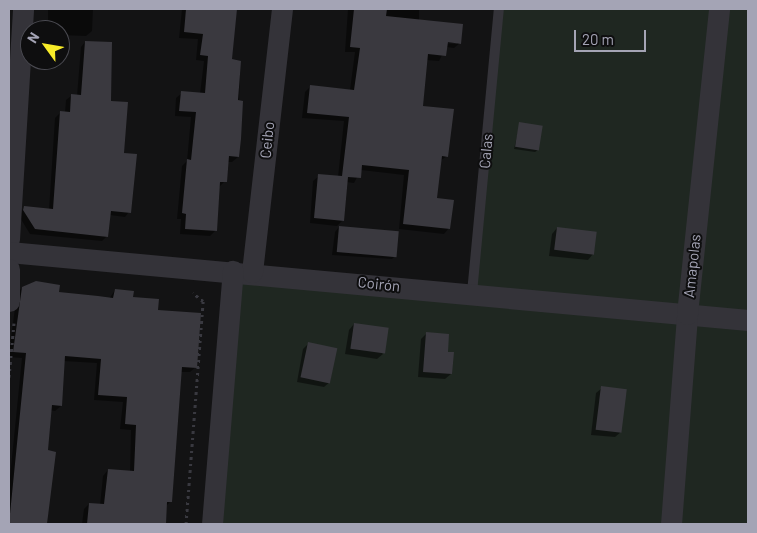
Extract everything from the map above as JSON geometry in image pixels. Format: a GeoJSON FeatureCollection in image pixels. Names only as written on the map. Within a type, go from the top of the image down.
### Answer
{"type":"FeatureCollection","features":[{"type":"Feature","properties":{"kind":"street"},"geometry":{"type":"LineString","coordinates":[[9,239],[23,9]]}},
{"type":"Feature","properties":{"kind":"street","name":"Ceibo"},"geometry":{"type":"LineString","coordinates":[[212,524],[243,272],[282,9]]}},
{"type":"Feature","properties":{"kind":"street","name":"Amapolas"},"geometry":{"type":"LineString","coordinates":[[671,524],[687,314],[720,9]]}},
{"type":"Feature","properties":{"kind":"street","name":"Coirón"},"geometry":{"type":"LineString","coordinates":[[9,252],[472,293],[748,320]]}},
{"type":"Feature","properties":{"kind":"street"},"geometry":{"type":"LineString","coordinates":[[9,269],[11,310]]}},
{"type":"Feature","properties":{"kind":"lane","name":"Calas"},"geometry":{"type":"LineString","coordinates":[[472,293],[499,9]]}},
{"type":"Feature","properties":{"kind":"path"},"geometry":{"type":"LineString","coordinates":[[186,524],[203,301],[190,290]]}},
{"type":"Feature","properties":{"kind":"path"},"geometry":{"type":"LineString","coordinates":[[9,378],[11,310]]}},
{"type":"Feature","properties":{"kind":"shaded area"},"geometry":{"type":"Polygon","coordinates":[[[499,9],[748,9],[748,524],[212,524],[233,271],[472,293],[499,9]]]}},
{"type":"Feature","properties":{"kind":"building"},"geometry":{"type":"Polygon","coordinates":[[[186,9],[237,9],[232,59],[241,61],[238,100],[243,101],[241,139],[239,157],[229,156],[227,182],[220,182],[217,231],[185,229],[186,214],[182,213],[187,159],[191,160],[196,112],[179,111],[181,91],[205,93],[208,56],[200,55],[203,34],[184,32],[186,9]]]}},
{"type":"Feature","properties":{"kind":"building"},"geometry":{"type":"Polygon","coordinates":[[[354,9],[387,9],[386,16],[463,24],[461,44],[448,42],[446,56],[428,54],[423,106],[454,109],[448,157],[442,156],[437,198],[454,200],[450,229],[403,224],[409,170],[362,165],[361,178],[348,177],[344,221],[314,218],[318,174],[342,176],[349,117],[307,113],[310,85],[354,90],[360,48],[350,47],[354,9]]]}},
{"type":"Feature","properties":{"kind":"building"},"geometry":{"type":"Polygon","coordinates":[[[85,41],[112,42],[111,101],[128,102],[124,153],[137,154],[131,213],[111,211],[108,237],[35,229],[23,210],[24,206],[53,209],[60,111],[70,112],[71,94],[81,95],[85,41]]]}},
{"type":"Feature","properties":{"kind":"building"},"geometry":{"type":"Polygon","coordinates":[[[519,122],[543,126],[539,150],[515,147],[519,122]]]}},
{"type":"Feature","properties":{"kind":"building"},"geometry":{"type":"Polygon","coordinates":[[[339,226],[399,231],[397,257],[337,252],[339,226]]]}},
{"type":"Feature","properties":{"kind":"building"},"geometry":{"type":"Polygon","coordinates":[[[557,227],[597,232],[594,255],[554,250],[557,227]]]}},
{"type":"Feature","properties":{"kind":"building"},"geometry":{"type":"Polygon","coordinates":[[[36,281],[60,285],[59,292],[113,298],[115,289],[134,291],[133,297],[159,299],[158,310],[201,313],[197,368],[182,367],[172,502],[167,502],[166,524],[87,524],[89,503],[104,504],[108,469],[134,471],[136,425],[125,424],[127,397],[98,395],[101,359],[65,356],[62,406],[52,405],[48,450],[56,452],[47,524],[9,524],[26,353],[13,352],[22,287],[36,281]]]}},
{"type":"Feature","properties":{"kind":"building"},"geometry":{"type":"Polygon","coordinates":[[[354,323],[389,328],[385,354],[350,349],[354,323]]]}},
{"type":"Feature","properties":{"kind":"building"},"geometry":{"type":"Polygon","coordinates":[[[426,332],[449,334],[448,352],[454,352],[452,374],[423,372],[426,332]]]}},
{"type":"Feature","properties":{"kind":"building"},"geometry":{"type":"Polygon","coordinates":[[[308,342],[337,348],[330,383],[301,377],[308,342]]]}},
{"type":"Feature","properties":{"kind":"building"},"geometry":{"type":"Polygon","coordinates":[[[601,386],[627,389],[621,433],[596,430],[601,386]]]}}]}
